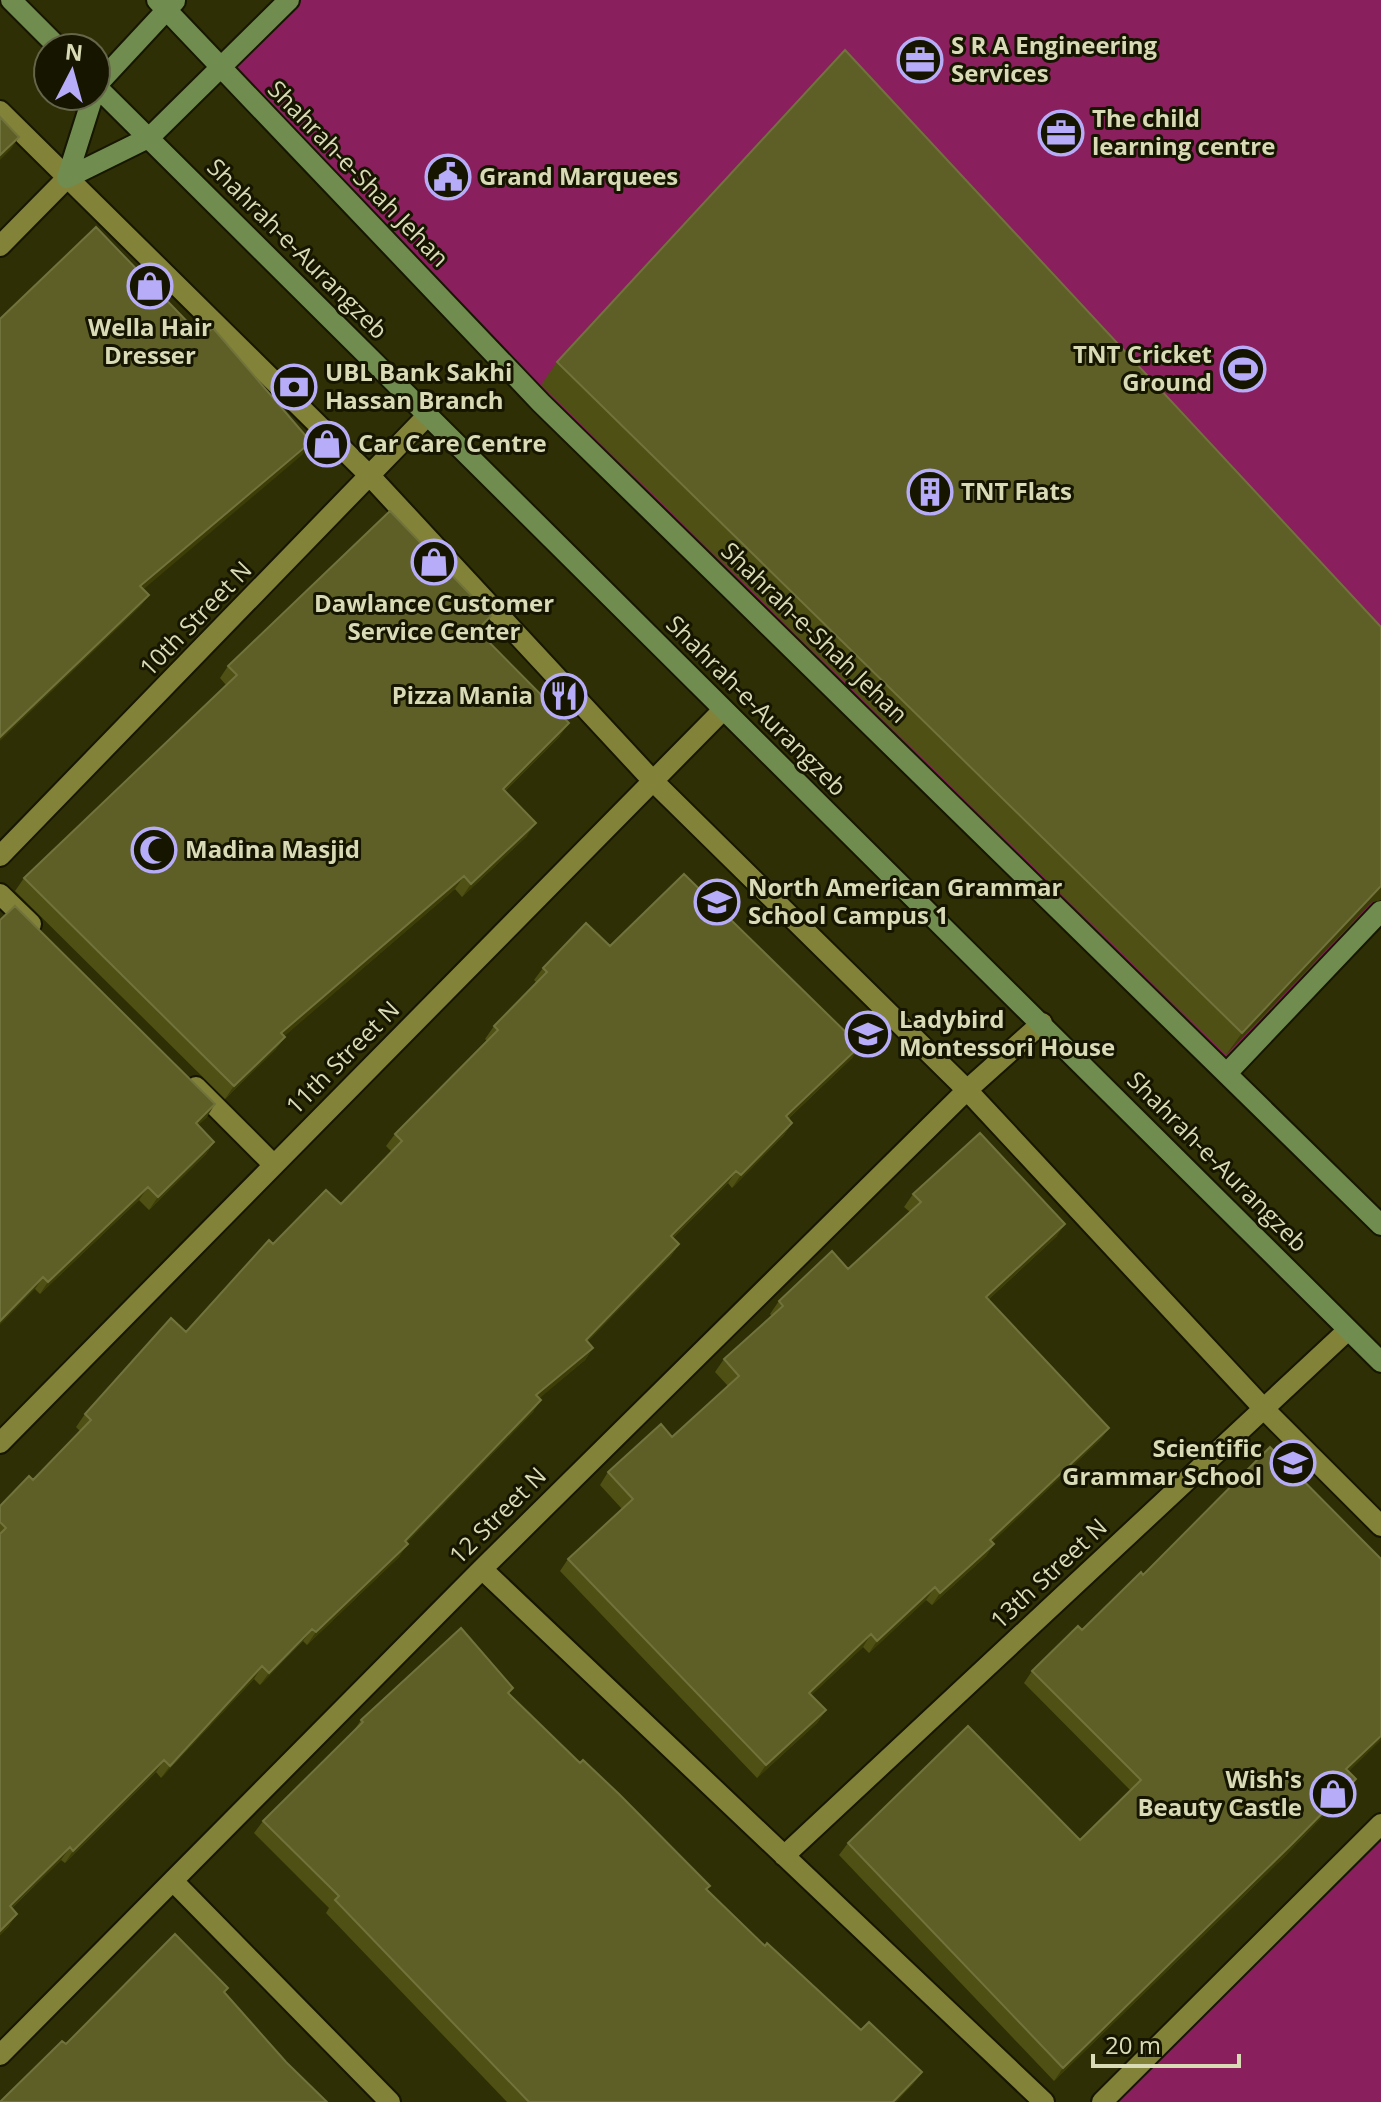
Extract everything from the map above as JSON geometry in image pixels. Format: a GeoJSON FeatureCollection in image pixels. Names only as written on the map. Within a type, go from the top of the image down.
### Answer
{"type":"FeatureCollection","features":[{"type":"Feature","properties":{"kind":"main road"},"geometry":{"type":"LineString","coordinates":[[11,0],[43,32]]}},
{"type":"Feature","properties":{"kind":"main road"},"geometry":{"type":"LineString","coordinates":[[67,178],[150,137],[289,0]]}},
{"type":"Feature","properties":{"kind":"main road"},"geometry":{"type":"LineString","coordinates":[[112,67],[167,3],[221,68]]}},
{"type":"Feature","properties":{"kind":"main road","name":"Shahrah-e-Shah Jehan"},"geometry":{"type":"LineString","coordinates":[[221,68],[541,403],[1381,1225]]}},
{"type":"Feature","properties":{"kind":"main road","name":"Shahrah-e-Aurangzeb"},"geometry":{"type":"LineString","coordinates":[[112,101],[1381,1362]]}},
{"type":"Feature","properties":{"kind":"main road"},"geometry":{"type":"LineString","coordinates":[[67,178],[88,112]]}},
{"type":"Feature","properties":{"kind":"main road"},"geometry":{"type":"LineString","coordinates":[[1228,1072],[1381,911]]}},
{"type":"Feature","properties":{"kind":"street"},"geometry":{"type":"LineString","coordinates":[[0,111],[371,477],[653,781],[967,1090],[1265,1410],[1381,1526]]}},
{"type":"Feature","properties":{"kind":"street"},"geometry":{"type":"LineString","coordinates":[[0,246],[67,178]]}},
{"type":"Feature","properties":{"kind":"street","name":"10th Street N"},"geometry":{"type":"LineString","coordinates":[[0,856],[427,416]]}},
{"type":"Feature","properties":{"kind":"street","name":"11th Street N"},"geometry":{"type":"LineString","coordinates":[[0,1443],[723,710]]}},
{"type":"Feature","properties":{"kind":"street"},"geometry":{"type":"LineString","coordinates":[[0,894],[44,937]]}},
{"type":"Feature","properties":{"kind":"street","name":"12 Street N"},"geometry":{"type":"LineString","coordinates":[[0,2055],[482,1569],[967,1090],[1042,1023]]}},
{"type":"Feature","properties":{"kind":"street"},"geometry":{"type":"LineString","coordinates":[[187,1078],[274,1165]]}},
{"type":"Feature","properties":{"kind":"street","name":"13th Street N"},"geometry":{"type":"LineString","coordinates":[[784,1856],[1348,1330]]}},
{"type":"Feature","properties":{"kind":"street"},"geometry":{"type":"LineString","coordinates":[[482,1569],[1044,2102]]}},
{"type":"Feature","properties":{"kind":"street"},"geometry":{"type":"LineString","coordinates":[[1102,2102],[1381,1824]]}},
{"type":"Feature","properties":{"kind":"street"},"geometry":{"type":"LineString","coordinates":[[173,1881],[390,2102]]}},
{"type":"Feature","properties":{"kind":"shaded area"},"geometry":{"type":"Polygon","coordinates":[[[290,0],[1381,0],[1381,903],[1213,1075],[220,71],[290,0]]]}},
{"type":"Feature","properties":{"kind":"shaded area"},"geometry":{"type":"Polygon","coordinates":[[[1381,1838],[1381,2102],[1104,2102],[1381,1838]]]}},
{"type":"Feature","properties":{"kind":"building","name":"TNT Flats"},"geometry":{"type":"Polygon","coordinates":[[[845,50],[1381,627],[1381,886],[1242,1033],[557,362],[845,50]]]}},
{"type":"Feature","properties":{"kind":"building"},"geometry":{"type":"Polygon","coordinates":[[[0,117],[19,137],[0,155],[0,117]]]}},
{"type":"Feature","properties":{"kind":"building"},"geometry":{"type":"Polygon","coordinates":[[[96,227],[202,337],[213,328],[311,442],[140,586],[149,595],[0,737],[0,319],[96,227]]]}},
{"type":"Feature","properties":{"kind":"building"},"geometry":{"type":"Polygon","coordinates":[[[390,511],[491,616],[477,630],[569,723],[503,789],[536,823],[471,884],[464,876],[281,1033],[285,1037],[234,1086],[24,878],[237,675],[228,666],[390,511]]]}},
{"type":"Feature","properties":{"kind":"building"},"geometry":{"type":"Polygon","coordinates":[[[684,874],[860,1046],[786,1116],[792,1123],[741,1175],[736,1171],[671,1236],[679,1244],[586,1340],[593,1348],[536,1395],[541,1400],[405,1541],[408,1544],[316,1632],[312,1629],[269,1673],[262,1666],[170,1766],[164,1760],[73,1851],[70,1847],[10,1906],[17,1914],[0,1931],[0,1534],[6,1528],[0,1522],[0,1506],[29,1476],[33,1480],[91,1420],[85,1414],[171,1318],[186,1332],[269,1240],[273,1244],[326,1190],[341,1204],[402,1141],[395,1134],[498,1030],[494,1026],[547,972],[543,968],[586,923],[610,946],[684,874]]]}},
{"type":"Feature","properties":{"kind":"building"},"geometry":{"type":"Polygon","coordinates":[[[15,906],[215,1104],[196,1123],[214,1142],[158,1197],[148,1187],[48,1282],[43,1277],[0,1321],[0,920],[15,906]]]}},
{"type":"Feature","properties":{"kind":"building"},"geometry":{"type":"Polygon","coordinates":[[[980,1133],[1065,1224],[986,1297],[1109,1428],[990,1540],[994,1544],[940,1593],[935,1587],[877,1641],[871,1634],[809,1693],[826,1710],[766,1765],[568,1559],[633,1499],[608,1472],[661,1424],[672,1437],[739,1376],[724,1359],[783,1306],[779,1301],[832,1251],[848,1269],[921,1202],[913,1194],[980,1133]]]}},
{"type":"Feature","properties":{"kind":"building"},"geometry":{"type":"Polygon","coordinates":[[[1270,1447],[1381,1559],[1381,1736],[1346,1769],[1356,1779],[1063,2068],[848,1843],[968,1726],[1080,1840],[1141,1780],[1032,1671],[1078,1626],[1082,1630],[1141,1572],[1143,1575],[1270,1447]]]}},
{"type":"Feature","properties":{"kind":"building"},"geometry":{"type":"Polygon","coordinates":[[[461,1628],[513,1688],[508,1693],[580,1763],[583,1760],[619,1794],[710,1886],[706,1889],[765,1946],[767,1943],[861,2030],[869,2022],[922,2072],[893,2102],[529,2102],[335,1900],[339,1896],[263,1821],[363,1722],[361,1720],[461,1628]]]}},
{"type":"Feature","properties":{"kind":"building"},"geometry":{"type":"Polygon","coordinates":[[[175,1934],[228,1988],[224,1992],[286,2062],[327,2102],[0,2102],[62,2041],[66,2044],[175,1934]]]}},
{"type":"Feature","properties":{"kind":"place","name":"S R A Engineering Services"},"geometry":{"type":"Point","coordinates":[920,60]}},
{"type":"Feature","properties":{"kind":"place","name":"The child learning centre"},"geometry":{"type":"Point","coordinates":[1061,133]}},
{"type":"Feature","properties":{"kind":"place","name":"Grand Marquees"},"geometry":{"type":"Point","coordinates":[448,177]}},
{"type":"Feature","properties":{"kind":"place","name":"Wella Hair Dresser"},"geometry":{"type":"Point","coordinates":[150,286]}},
{"type":"Feature","properties":{"kind":"place","name":"TNT Cricket Ground"},"geometry":{"type":"Point","coordinates":[1243,369]}},
{"type":"Feature","properties":{"kind":"place","name":"UBL Bank Sakhi Hassan Branch"},"geometry":{"type":"Point","coordinates":[294,387]}},
{"type":"Feature","properties":{"kind":"place","name":"Car Care Centre"},"geometry":{"type":"Point","coordinates":[327,444]}},
{"type":"Feature","properties":{"kind":"place","name":"TNT Flats"},"geometry":{"type":"Point","coordinates":[930,492]}},
{"type":"Feature","properties":{"kind":"place","name":"Dawlance Customer Service Center"},"geometry":{"type":"Point","coordinates":[434,562]}},
{"type":"Feature","properties":{"kind":"place","name":"Pizza Mania"},"geometry":{"type":"Point","coordinates":[564,696]}},
{"type":"Feature","properties":{"kind":"place","name":"Madina Masjid"},"geometry":{"type":"Point","coordinates":[154,850]}},
{"type":"Feature","properties":{"kind":"place","name":"North American Grammar School Campus 1"},"geometry":{"type":"Point","coordinates":[717,902]}},
{"type":"Feature","properties":{"kind":"place","name":"Ladybird Montessori House"},"geometry":{"type":"Point","coordinates":[868,1034]}},
{"type":"Feature","properties":{"kind":"place","name":"Scientific Grammar School"},"geometry":{"type":"Point","coordinates":[1293,1463]}},
{"type":"Feature","properties":{"kind":"place","name":"Wish's Beauty Castle"},"geometry":{"type":"Point","coordinates":[1333,1794]}}]}
